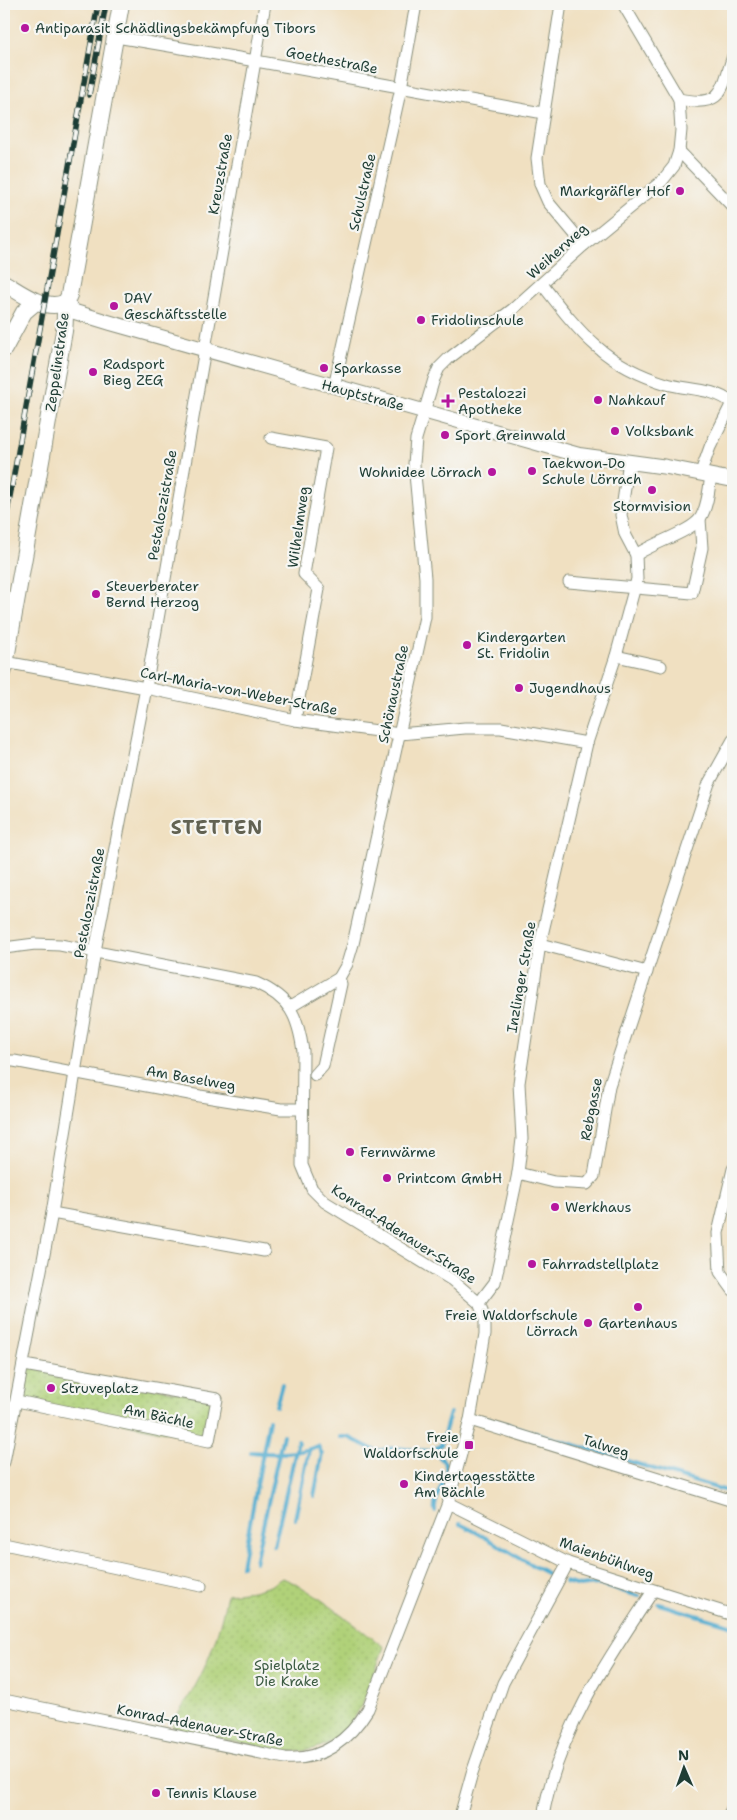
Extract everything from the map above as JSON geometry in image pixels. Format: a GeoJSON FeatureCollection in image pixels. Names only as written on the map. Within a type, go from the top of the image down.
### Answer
{"type":"FeatureCollection","features":[{"type":"Feature","properties":{"kind":"main road","name":"Zeppelinstraße"},"geometry":{"type":"LineString","coordinates":[[5,666],[64,331],[66,316],[64,303],[69,295],[121,4]]}},
{"type":"Feature","properties":{"kind":"main road","name":"Hauptstraße"},"geometry":{"type":"LineString","coordinates":[[4,283],[37,301],[57,306],[64,303]]}},
{"type":"Feature","properties":{"kind":"main road"},"geometry":{"type":"LineString","coordinates":[[4,348],[24,312],[37,301]]}},
{"type":"Feature","properties":{"kind":"street","name":"Kreuzstraße"},"geometry":{"type":"LineString","coordinates":[[205,350],[265,4]]}},
{"type":"Feature","properties":{"kind":"street","name":"Schulstraße"},"geometry":{"type":"LineString","coordinates":[[334,387],[401,88],[416,4]]}},
{"type":"Feature","properties":{"kind":"street"},"geometry":{"type":"LineString","coordinates":[[562,4],[537,158],[540,184],[548,202],[584,245]]}},
{"type":"Feature","properties":{"kind":"street"},"geometry":{"type":"LineString","coordinates":[[623,4],[680,99],[707,102],[719,95],[733,56]]}},
{"type":"Feature","properties":{"kind":"street","name":"Goethestraße"},"geometry":{"type":"LineString","coordinates":[[116,37],[254,60],[543,113]]}},
{"type":"Feature","properties":{"kind":"street","name":"Weiherweg"},"geometry":{"type":"LineString","coordinates":[[424,411],[439,368],[542,284],[584,245],[662,181],[674,166],[679,151],[681,130],[680,99]]}},
{"type":"Feature","properties":{"kind":"street"},"geometry":{"type":"LineString","coordinates":[[679,151],[733,208]]}},
{"type":"Feature","properties":{"kind":"street"},"geometry":{"type":"LineString","coordinates":[[542,284],[598,350],[621,367],[646,378],[671,385],[721,394],[733,402],[710,447],[706,474],[705,507],[700,519],[691,527],[648,546],[636,555]]}},
{"type":"Feature","properties":{"kind":"street","name":"Hauptstraße"},"geometry":{"type":"LineString","coordinates":[[64,303],[75,312],[334,387],[580,455],[706,474],[733,480]]}},
{"type":"Feature","properties":{"kind":"street","name":"Pestalozzistraße"},"geometry":{"type":"LineString","coordinates":[[4,1462],[52,1213],[95,951],[146,688],[205,350]]}},
{"type":"Feature","properties":{"kind":"street","name":"Schönaustraße"},"geometry":{"type":"LineString","coordinates":[[314,1075],[323,1066],[341,984],[339,978],[347,964],[353,944],[409,697],[425,617],[425,578],[414,464],[416,439],[424,411]]}},
{"type":"Feature","properties":{"kind":"street","name":"Wilhelmweg"},"geometry":{"type":"LineString","coordinates":[[270,438],[326,448],[304,574],[319,589],[295,720]]}},
{"type":"Feature","properties":{"kind":"street","name":"Inzlinger Straße"},"geometry":{"type":"LineString","coordinates":[[479,1303],[495,1282],[518,1173],[522,1139],[519,1083],[540,944],[587,743],[616,656],[637,579],[636,555],[625,534],[621,515],[629,462]]}},
{"type":"Feature","properties":{"kind":"street"},"geometry":{"type":"LineString","coordinates":[[569,582],[692,593],[702,548],[700,519]]}},
{"type":"Feature","properties":{"kind":"street"},"geometry":{"type":"LineString","coordinates":[[616,656],[662,666]]}},
{"type":"Feature","properties":{"kind":"street","name":"Carl-Maria-von-Weber-Straße"},"geometry":{"type":"LineString","coordinates":[[5,666],[146,688],[295,720],[400,734],[465,728],[501,728],[587,743]]}},
{"type":"Feature","properties":{"kind":"street","name":"Rebgasse"},"geometry":{"type":"LineString","coordinates":[[518,1173],[554,1182],[588,1184],[594,1176],[609,1086],[709,783],[733,740]]}},
{"type":"Feature","properties":{"kind":"street","name":"Konrad-Adenauer-Straße"},"geometry":{"type":"LineString","coordinates":[[4,948],[35,944],[60,945],[256,983],[272,990],[290,1006],[297,1020],[303,1051],[302,1165],[312,1189],[325,1202],[452,1280],[479,1303],[485,1318],[485,1334],[470,1420],[448,1503],[368,1710],[352,1733],[325,1751],[298,1758],[285,1758],[4,1700]]}},
{"type":"Feature","properties":{"kind":"street"},"geometry":{"type":"LineString","coordinates":[[540,944],[647,972]]}},
{"type":"Feature","properties":{"kind":"street"},"geometry":{"type":"LineString","coordinates":[[290,1006],[339,978]]}},
{"type":"Feature","properties":{"kind":"street","name":"Am Baselweg"},"geometry":{"type":"LineString","coordinates":[[4,1061],[14,1061],[236,1102],[281,1109],[302,1108]]}},
{"type":"Feature","properties":{"kind":"street"},"geometry":{"type":"LineString","coordinates":[[733,1169],[718,1233],[720,1272],[733,1290]]}},
{"type":"Feature","properties":{"kind":"street"},"geometry":{"type":"LineString","coordinates":[[52,1213],[264,1250]]}},
{"type":"Feature","properties":{"kind":"street","name":"Am Bächle"},"geometry":{"type":"LineString","coordinates":[[17,1401],[209,1442],[217,1399],[24,1365]]}},
{"type":"Feature","properties":{"kind":"street","name":"Talweg"},"geometry":{"type":"LineString","coordinates":[[470,1420],[733,1501]]}},
{"type":"Feature","properties":{"kind":"street","name":"Maienbühlweg"},"geometry":{"type":"LineString","coordinates":[[448,1503],[568,1563],[733,1615]]}},
{"type":"Feature","properties":{"kind":"street"},"geometry":{"type":"LineString","coordinates":[[4,1544],[201,1586]]}},
{"type":"Feature","properties":{"kind":"street"},"geometry":{"type":"LineString","coordinates":[[460,1816],[475,1764],[504,1683],[568,1563]]}},
{"type":"Feature","properties":{"kind":"street"},"geometry":{"type":"LineString","coordinates":[[543,1816],[559,1759],[590,1691],[653,1591]]}},
{"type":"Feature","properties":{"kind":"street"},"geometry":{"type":"LineString","coordinates":[[728,1816],[733,1806]]}},
{"type":"Feature","properties":{"kind":"green space"},"geometry":{"type":"Polygon","coordinates":[[[24,1365],[217,1399],[209,1441],[17,1401],[24,1365]]]}},
{"type":"Feature","properties":{"kind":"green space","name":"Spielplatz Die Krake"},"geometry":{"type":"Polygon","coordinates":[[[282,1578],[320,1599],[384,1647],[370,1686],[353,1720],[342,1733],[327,1743],[309,1750],[286,1752],[174,1729],[172,1723],[200,1677],[213,1647],[227,1594],[253,1591],[270,1586],[282,1578]]]}},
{"type":"Feature","properties":{"kind":"waterway"},"geometry":{"type":"LineString","coordinates":[[276,1406],[282,1384]]}},
{"type":"Feature","properties":{"kind":"waterway"},"geometry":{"type":"LineString","coordinates":[[340,1437],[348,1437],[376,1451],[394,1448],[431,1451],[441,1445],[450,1413]]}},
{"type":"Feature","properties":{"kind":"waterway"},"geometry":{"type":"LineString","coordinates":[[486,1418],[733,1493]]}},
{"type":"Feature","properties":{"kind":"waterway"},"geometry":{"type":"LineString","coordinates":[[242,1566],[269,1420]]}},
{"type":"Feature","properties":{"kind":"waterway"},"geometry":{"type":"LineString","coordinates":[[255,1562],[283,1435]]}},
{"type":"Feature","properties":{"kind":"waterway"},"geometry":{"type":"LineString","coordinates":[[274,1546],[298,1441]]}},
{"type":"Feature","properties":{"kind":"waterway"},"geometry":{"type":"LineString","coordinates":[[251,1452],[285,1453],[302,1451],[318,1446],[322,1454],[314,1496]]}},
{"type":"Feature","properties":{"kind":"waterway"},"geometry":{"type":"LineString","coordinates":[[295,1519],[309,1450]]}},
{"type":"Feature","properties":{"kind":"waterway"},"geometry":{"type":"LineString","coordinates":[[435,1511],[437,1497],[446,1475],[444,1462],[439,1457]]}},
{"type":"Feature","properties":{"kind":"waterway"},"geometry":{"type":"LineString","coordinates":[[460,1524],[551,1575]]}},
{"type":"Feature","properties":{"kind":"waterway"},"geometry":{"type":"LineString","coordinates":[[565,1582],[580,1586],[597,1584],[639,1596]]}},
{"type":"Feature","properties":{"kind":"waterway"},"geometry":{"type":"LineString","coordinates":[[659,1604],[733,1626]]}},
{"type":"Feature","properties":{"kind":"railway"},"geometry":{"type":"LineString","coordinates":[[4,530],[98,4]]}},
{"type":"Feature","properties":{"kind":"railway"},"geometry":{"type":"LineString","coordinates":[[89,95],[106,4]]}},
{"type":"Feature","properties":{"kind":"place","name":"Antiparasit Schädlingsbekämpfung Tibors"},"geometry":{"type":"Point","coordinates":[25,28]}},
{"type":"Feature","properties":{"kind":"place","name":"Markgräfler Hof"},"geometry":{"type":"Point","coordinates":[680,191]}},
{"type":"Feature","properties":{"kind":"place","name":"DAV Geschäftsstelle"},"geometry":{"type":"Point","coordinates":[114,306]}},
{"type":"Feature","properties":{"kind":"place","name":"Fridolinschule"},"geometry":{"type":"Point","coordinates":[421,320]}},
{"type":"Feature","properties":{"kind":"place","name":"Sparkasse"},"geometry":{"type":"Point","coordinates":[324,368]}},
{"type":"Feature","properties":{"kind":"place","name":"Radsport Bieg ZEG"},"geometry":{"type":"Point","coordinates":[93,372]}},
{"type":"Feature","properties":{"kind":"place","name":"Nahkauf"},"geometry":{"type":"Point","coordinates":[598,400]}},
{"type":"Feature","properties":{"kind":"place","name":"Pestalozzi Apotheke"},"geometry":{"type":"Point","coordinates":[448,401]}},
{"type":"Feature","properties":{"kind":"place","name":"Volksbank"},"geometry":{"type":"Point","coordinates":[615,431]}},
{"type":"Feature","properties":{"kind":"place","name":"Sport Greinwald"},"geometry":{"type":"Point","coordinates":[445,435]}},
{"type":"Feature","properties":{"kind":"place","name":"Taekwon-Do Schule Lörrach"},"geometry":{"type":"Point","coordinates":[532,471]}},
{"type":"Feature","properties":{"kind":"place","name":"Wohnidee Lörrach"},"geometry":{"type":"Point","coordinates":[492,472]}},
{"type":"Feature","properties":{"kind":"place","name":"Stormvision"},"geometry":{"type":"Point","coordinates":[652,490]}},
{"type":"Feature","properties":{"kind":"place","name":"Steuerberater Bernd Herzog"},"geometry":{"type":"Point","coordinates":[96,594]}},
{"type":"Feature","properties":{"kind":"place","name":"Kindergarten St. Fridolin"},"geometry":{"type":"Point","coordinates":[467,645]}},
{"type":"Feature","properties":{"kind":"place","name":"Jugendhaus"},"geometry":{"type":"Point","coordinates":[519,688]}},
{"type":"Feature","properties":{"kind":"place","name":"Fernwärme"},"geometry":{"type":"Point","coordinates":[350,1152]}},
{"type":"Feature","properties":{"kind":"place","name":"Printcom GmbH"},"geometry":{"type":"Point","coordinates":[387,1178]}},
{"type":"Feature","properties":{"kind":"place","name":"Werkhaus"},"geometry":{"type":"Point","coordinates":[555,1207]}},
{"type":"Feature","properties":{"kind":"place","name":"Fahrradstellplatz"},"geometry":{"type":"Point","coordinates":[532,1264]}},
{"type":"Feature","properties":{"kind":"place","name":"Gartenhaus"},"geometry":{"type":"Point","coordinates":[638,1307]}},
{"type":"Feature","properties":{"kind":"place","name":"Freie Waldorfschule Lörrach"},"geometry":{"type":"Point","coordinates":[588,1323]}},
{"type":"Feature","properties":{"kind":"place","name":"Struveplatz"},"geometry":{"type":"Point","coordinates":[51,1388]}},
{"type":"Feature","properties":{"kind":"place","name":"Freie Waldorfschule"},"geometry":{"type":"Point","coordinates":[469,1445]}},
{"type":"Feature","properties":{"kind":"place","name":"Kindertagesstätte Am Bächle"},"geometry":{"type":"Point","coordinates":[404,1484]}},
{"type":"Feature","properties":{"kind":"place","name":"Tennis Klause"},"geometry":{"type":"Point","coordinates":[156,1793]}},
{"type":"Feature","properties":{"kind":"district","name":"STETTEN"},"geometry":{"type":"Point","coordinates":[217,827]}}]}
